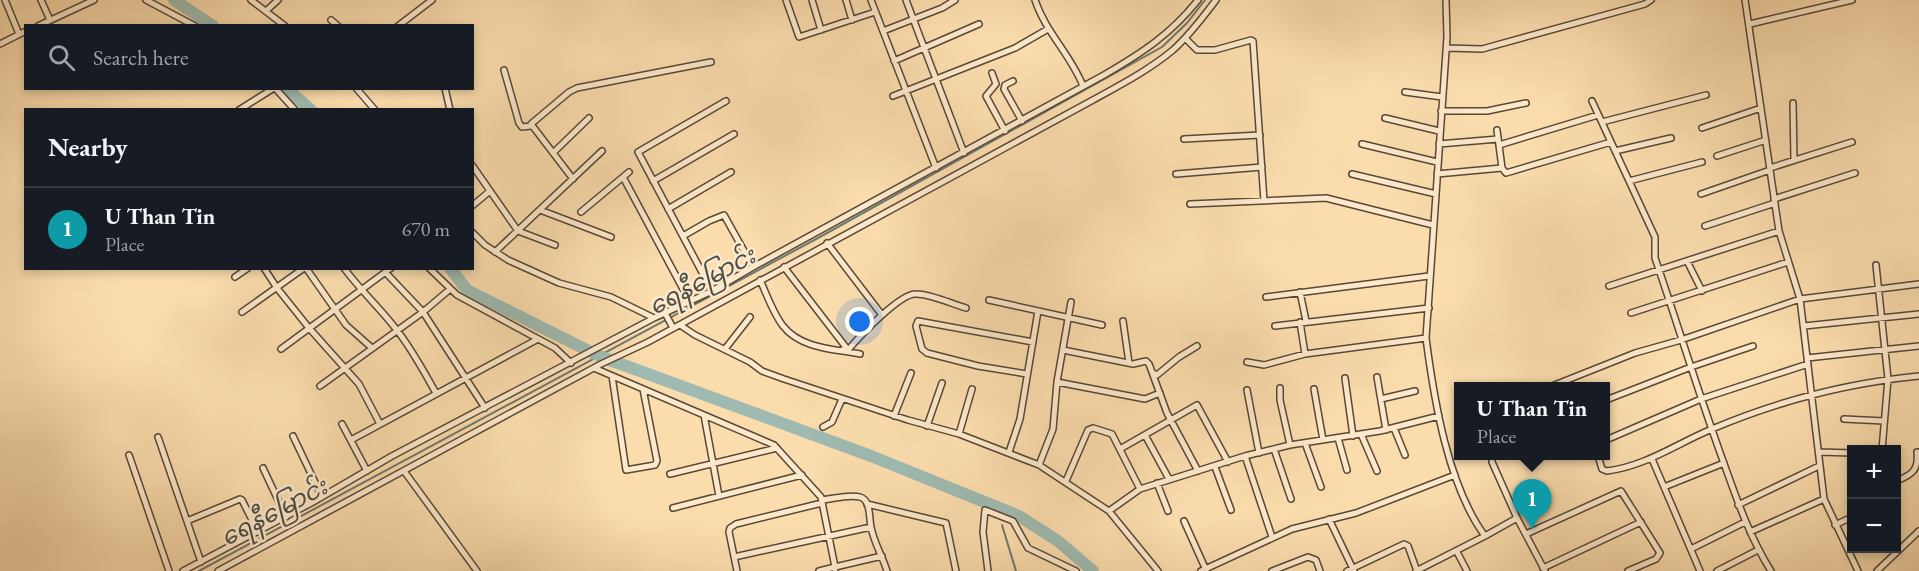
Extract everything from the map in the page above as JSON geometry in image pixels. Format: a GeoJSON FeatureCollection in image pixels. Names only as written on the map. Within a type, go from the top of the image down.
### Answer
{"type":"FeatureCollection","features":[{"type":"Feature","properties":{"kind":"street"},"geometry":{"type":"LineString","coordinates":[[5,0],[19,34]]}},
{"type":"Feature","properties":{"kind":"street"},"geometry":{"type":"LineString","coordinates":[[41,0],[50,20]]}},
{"type":"Feature","properties":{"kind":"street"},"geometry":{"type":"LineString","coordinates":[[77,0],[80,7]]}},
{"type":"Feature","properties":{"kind":"street"},"geometry":{"type":"LineString","coordinates":[[42,24],[94,0]]}},
{"type":"Feature","properties":{"kind":"street"},"geometry":{"type":"LineString","coordinates":[[146,0],[191,24]]}},
{"type":"Feature","properties":{"kind":"street"},"geometry":{"type":"LineString","coordinates":[[251,0],[282,24]]}},
{"type":"Feature","properties":{"kind":"street"},"geometry":{"type":"LineString","coordinates":[[266,11],[278,0]]}},
{"type":"Feature","properties":{"kind":"street"},"geometry":{"type":"LineString","coordinates":[[401,24],[432,0]]}},
{"type":"Feature","properties":{"kind":"street"},"geometry":{"type":"LineString","coordinates":[[786,0],[797,36],[801,37],[875,12]]}},
{"type":"Feature","properties":{"kind":"street"},"geometry":{"type":"LineString","coordinates":[[812,0],[821,30]]}},
{"type":"Feature","properties":{"kind":"street"},"geometry":{"type":"LineString","coordinates":[[846,0],[852,20]]}},
{"type":"Feature","properties":{"kind":"street"},"geometry":{"type":"LineString","coordinates":[[871,0],[936,168]]}},
{"type":"Feature","properties":{"kind":"street"},"geometry":{"type":"LineString","coordinates":[[906,0],[964,153]]}},
{"type":"Feature","properties":{"kind":"street"},"geometry":{"type":"LineString","coordinates":[[939,0],[942,8]]}},
{"type":"Feature","properties":{"kind":"street"},"geometry":{"type":"LineString","coordinates":[[883,31],[942,8],[955,0]]}},
{"type":"Feature","properties":{"kind":"street"},"geometry":{"type":"LineString","coordinates":[[1035,0],[1041,17],[1072,64],[1083,86]]}},
{"type":"Feature","properties":{"kind":"street"},"geometry":{"type":"LineString","coordinates":[[183,571],[654,318],[712,291],[1005,131],[1123,64],[1160,40],[1185,17],[1198,0]]}},
{"type":"Feature","properties":{"kind":"street"},"geometry":{"type":"LineString","coordinates":[[218,571],[601,364],[680,325],[1093,100],[1157,62],[1185,38],[1216,0]]}},
{"type":"Feature","properties":{"kind":"street"},"geometry":{"type":"LineString","coordinates":[[1446,0],[1447,48],[1438,144],[1426,338],[1439,416],[1455,476],[1473,520],[1485,536]]}},
{"type":"Feature","properties":{"kind":"street"},"geometry":{"type":"LineString","coordinates":[[1447,48],[1482,49],[1645,4],[1651,0]]}},
{"type":"Feature","properties":{"kind":"street"},"geometry":{"type":"LineString","coordinates":[[1745,0],[1779,231],[1800,299],[1824,499],[1858,571]]}},
{"type":"Feature","properties":{"kind":"street"},"geometry":{"type":"LineString","coordinates":[[1750,24],[1852,0]]}},
{"type":"Feature","properties":{"kind":"street"},"geometry":{"type":"LineString","coordinates":[[331,20],[336,24]]}},
{"type":"Feature","properties":{"kind":"street"},"geometry":{"type":"LineString","coordinates":[[894,61],[979,24]]}},
{"type":"Feature","properties":{"kind":"street"},"geometry":{"type":"LineString","coordinates":[[893,96],[1015,48],[1048,29]]}},
{"type":"Feature","properties":{"kind":"street"},"geometry":{"type":"LineString","coordinates":[[0,44],[24,32]]}},
{"type":"Feature","properties":{"kind":"street"},"geometry":{"type":"LineString","coordinates":[[1185,38],[1197,50],[1215,50],[1253,41],[1264,201]]}},
{"type":"Feature","properties":{"kind":"street"},"geometry":{"type":"LineString","coordinates":[[531,126],[569,92],[577,88],[711,62]]}},
{"type":"Feature","properties":{"kind":"street"},"geometry":{"type":"LineString","coordinates":[[504,70],[519,123],[522,127],[531,126]]}},
{"type":"Feature","properties":{"kind":"street"},"geometry":{"type":"LineString","coordinates":[[992,73],[996,84],[986,96],[1005,131]]}},
{"type":"Feature","properties":{"kind":"street"},"geometry":{"type":"LineString","coordinates":[[1013,81],[1005,85],[1004,89],[1022,121]]}},
{"type":"Feature","properties":{"kind":"street"},"geometry":{"type":"LineString","coordinates":[[242,108],[271,90]]}},
{"type":"Feature","properties":{"kind":"street"},"geometry":{"type":"LineString","coordinates":[[276,90],[293,108]]}},
{"type":"Feature","properties":{"kind":"street"},"geometry":{"type":"LineString","coordinates":[[358,90],[373,108]]}},
{"type":"Feature","properties":{"kind":"street"},"geometry":{"type":"LineString","coordinates":[[445,90],[450,108]]}},
{"type":"Feature","properties":{"kind":"street"},"geometry":{"type":"LineString","coordinates":[[1405,92],[1442,97]]}},
{"type":"Feature","properties":{"kind":"street"},"geometry":{"type":"LineString","coordinates":[[1602,122],[1706,95]]}},
{"type":"Feature","properties":{"kind":"street"},"geometry":{"type":"LineString","coordinates":[[712,291],[638,152],[726,100]]}},
{"type":"Feature","properties":{"kind":"street"},"geometry":{"type":"LineString","coordinates":[[1592,101],[1655,237],[1654,252],[1659,271],[1701,399],[1738,505],[1758,550],[1771,571]]}},
{"type":"Feature","properties":{"kind":"street"},"geometry":{"type":"LineString","coordinates":[[1441,111],[1487,111],[1526,103]]}},
{"type":"Feature","properties":{"kind":"street"},"geometry":{"type":"LineString","coordinates":[[1793,103],[1794,160]]}},
{"type":"Feature","properties":{"kind":"street"},"geometry":{"type":"LineString","coordinates":[[1702,128],[1761,108]]}},
{"type":"Feature","properties":{"kind":"street"},"geometry":{"type":"LineString","coordinates":[[1438,144],[1498,142],[1598,115]]}},
{"type":"Feature","properties":{"kind":"street"},"geometry":{"type":"LineString","coordinates":[[553,153],[589,118]]}},
{"type":"Feature","properties":{"kind":"street"},"geometry":{"type":"LineString","coordinates":[[1385,118],[1440,131]]}},
{"type":"Feature","properties":{"kind":"street"},"geometry":{"type":"LineString","coordinates":[[531,126],[573,179]]}},
{"type":"Feature","properties":{"kind":"street"},"geometry":{"type":"LineString","coordinates":[[1497,130],[1502,168],[1506,173],[1611,142]]}},
{"type":"Feature","properties":{"kind":"street"},"geometry":{"type":"LineString","coordinates":[[653,181],[734,134]]}},
{"type":"Feature","properties":{"kind":"street"},"geometry":{"type":"LineString","coordinates":[[1184,139],[1260,135]]}},
{"type":"Feature","properties":{"kind":"street"},"geometry":{"type":"LineString","coordinates":[[1615,151],[1671,138]]}},
{"type":"Feature","properties":{"kind":"street"},"geometry":{"type":"LineString","coordinates":[[1717,156],[1766,140]]}},
{"type":"Feature","properties":{"kind":"street"},"geometry":{"type":"LineString","coordinates":[[1701,194],[1794,160],[1852,142]]}},
{"type":"Feature","properties":{"kind":"street"},"geometry":{"type":"LineString","coordinates":[[1362,144],[1437,162]]}},
{"type":"Feature","properties":{"kind":"street"},"geometry":{"type":"LineString","coordinates":[[495,252],[602,152]]}},
{"type":"Feature","properties":{"kind":"street"},"geometry":{"type":"LineString","coordinates":[[1629,182],[1701,162]]}},
{"type":"Feature","properties":{"kind":"street"},"geometry":{"type":"LineString","coordinates":[[1176,174],[1262,167]]}},
{"type":"Feature","properties":{"kind":"street"},"geometry":{"type":"LineString","coordinates":[[474,168],[518,231],[555,245]]}},
{"type":"Feature","properties":{"kind":"street"},"geometry":{"type":"LineString","coordinates":[[1437,174],[1502,168]]}},
{"type":"Feature","properties":{"kind":"street"},"geometry":{"type":"LineString","coordinates":[[581,212],[629,172]]}},
{"type":"Feature","properties":{"kind":"street"},"geometry":{"type":"LineString","coordinates":[[668,209],[731,172]]}},
{"type":"Feature","properties":{"kind":"street"},"geometry":{"type":"LineString","coordinates":[[1705,226],[1855,173]]}},
{"type":"Feature","properties":{"kind":"street"},"geometry":{"type":"LineString","coordinates":[[1352,174],[1436,194]]}},
{"type":"Feature","properties":{"kind":"street"},"geometry":{"type":"LineString","coordinates":[[623,177],[690,302]]}},
{"type":"Feature","properties":{"kind":"street"},"geometry":{"type":"LineString","coordinates":[[474,204],[490,191]]}},
{"type":"Feature","properties":{"kind":"street"},"geometry":{"type":"LineString","coordinates":[[1190,204],[1326,198],[1433,225]]}},
{"type":"Feature","properties":{"kind":"street"},"geometry":{"type":"LineString","coordinates":[[540,210],[611,237]]}},
{"type":"Feature","properties":{"kind":"street"},"geometry":{"type":"LineString","coordinates":[[682,236],[709,220],[724,215],[753,267]]}},
{"type":"Feature","properties":{"kind":"street"},"geometry":{"type":"LineString","coordinates":[[1609,286],[1779,231]]}},
{"type":"Feature","properties":{"kind":"street"},"geometry":{"type":"LineString","coordinates":[[474,234],[495,252],[559,283],[611,297],[654,318]]}},
{"type":"Feature","properties":{"kind":"street"},"geometry":{"type":"LineString","coordinates":[[827,243],[882,315]]}},
{"type":"Feature","properties":{"kind":"street"},"geometry":{"type":"LineString","coordinates":[[1687,261],[1702,291]]}},
{"type":"Feature","properties":{"kind":"street"},"geometry":{"type":"LineString","coordinates":[[1631,313],[1788,262]]}},
{"type":"Feature","properties":{"kind":"street"},"geometry":{"type":"LineString","coordinates":[[1876,265],[1888,379],[1882,445]]}},
{"type":"Feature","properties":{"kind":"street"},"geometry":{"type":"LineString","coordinates":[[784,267],[845,350]]}},
{"type":"Feature","properties":{"kind":"street"},"geometry":{"type":"LineString","coordinates":[[235,277],[245,270]]}},
{"type":"Feature","properties":{"kind":"street"},"geometry":{"type":"LineString","coordinates":[[265,270],[276,288],[359,384],[380,424]]}},
{"type":"Feature","properties":{"kind":"street"},"geometry":{"type":"LineString","coordinates":[[242,312],[302,270]]}},
{"type":"Feature","properties":{"kind":"street"},"geometry":{"type":"LineString","coordinates":[[307,270],[346,325],[372,348]]}},
{"type":"Feature","properties":{"kind":"street"},"geometry":{"type":"LineString","coordinates":[[345,270],[361,291],[397,329],[436,393]]}},
{"type":"Feature","properties":{"kind":"street"},"geometry":{"type":"LineString","coordinates":[[431,270],[449,290],[474,306],[561,352],[570,363]]}},
{"type":"Feature","properties":{"kind":"street"},"geometry":{"type":"LineString","coordinates":[[281,349],[388,271],[423,312],[485,408]]}},
{"type":"Feature","properties":{"kind":"street"},"geometry":{"type":"LineString","coordinates":[[1266,297],[1430,276]]}},
{"type":"Feature","properties":{"kind":"street"},"geometry":{"type":"LineString","coordinates":[[760,280],[777,316],[784,327],[795,337],[812,345],[860,354]]}},
{"type":"Feature","properties":{"kind":"street"},"geometry":{"type":"LineString","coordinates":[[1563,382],[1635,353],[1682,340],[1800,299],[1919,284]]}},
{"type":"Feature","properties":{"kind":"street"},"geometry":{"type":"LineString","coordinates":[[320,386],[423,312],[449,290]]}},
{"type":"Feature","properties":{"kind":"street"},"geometry":{"type":"LineString","coordinates":[[1299,292],[1305,354]]}},
{"type":"Feature","properties":{"kind":"street"},"geometry":{"type":"LineString","coordinates":[[845,350],[882,315],[909,295],[915,293],[966,308]]}},
{"type":"Feature","properties":{"kind":"street"},"geometry":{"type":"LineString","coordinates":[[989,300],[1102,325]]}},
{"type":"Feature","properties":{"kind":"street"},"geometry":{"type":"LineString","coordinates":[[1039,465],[1053,429],[1057,382],[1071,302]]}},
{"type":"Feature","properties":{"kind":"street"},"geometry":{"type":"LineString","coordinates":[[1275,326],[1429,308]]}},
{"type":"Feature","properties":{"kind":"street"},"geometry":{"type":"LineString","coordinates":[[1009,452],[1020,419],[1038,311]]}},
{"type":"Feature","properties":{"kind":"street"},"geometry":{"type":"LineString","coordinates":[[666,314],[672,327]]}},
{"type":"Feature","properties":{"kind":"street"},"geometry":{"type":"LineString","coordinates":[[1804,326],[1919,314]]}},
{"type":"Feature","properties":{"kind":"street"},"geometry":{"type":"LineString","coordinates":[[725,350],[750,317]]}},
{"type":"Feature","properties":{"kind":"street"},"geometry":{"type":"LineString","coordinates":[[1028,374],[978,366],[924,351],[916,323],[918,321],[1033,342]]}},
{"type":"Feature","properties":{"kind":"street"},"geometry":{"type":"LineString","coordinates":[[1123,321],[1129,363]]}},
{"type":"Feature","properties":{"kind":"street"},"geometry":{"type":"LineString","coordinates":[[680,325],[762,370],[894,416],[959,434],[1039,465],[1066,481],[1098,506],[1109,511],[1156,570]]}},
{"type":"Feature","properties":{"kind":"street"},"geometry":{"type":"LineString","coordinates":[[1247,362],[1264,365],[1305,354],[1426,338]]}},
{"type":"Feature","properties":{"kind":"street"},"geometry":{"type":"LineString","coordinates":[[351,440],[538,339]]}},
{"type":"Feature","properties":{"kind":"street"},"geometry":{"type":"LineString","coordinates":[[1153,373],[1157,375],[1197,346]]}},
{"type":"Feature","properties":{"kind":"street"},"geometry":{"type":"LineString","coordinates":[[1610,398],[1754,346]]}},
{"type":"Feature","properties":{"kind":"street"},"geometry":{"type":"LineString","coordinates":[[1610,438],[1701,399],[1807,361],[1919,346]]}},
{"type":"Feature","properties":{"kind":"street"},"geometry":{"type":"LineString","coordinates":[[1063,350],[1129,363],[1138,364],[1146,361],[1171,420],[1198,471]]}},
{"type":"Feature","properties":{"kind":"street"},"geometry":{"type":"LineString","coordinates":[[594,368],[771,443],[777,448],[822,501],[835,569]]}},
{"type":"Feature","properties":{"kind":"street"},"geometry":{"type":"LineString","coordinates":[[894,416],[911,373]]}},
{"type":"Feature","properties":{"kind":"street"},"geometry":{"type":"LineString","coordinates":[[612,376],[626,470],[655,465],[657,461],[643,389]]}},
{"type":"Feature","properties":{"kind":"street"},"geometry":{"type":"LineString","coordinates":[[1599,460],[1602,469],[1607,471],[1635,466],[1712,429],[1812,394],[1888,379],[1919,376]]}},
{"type":"Feature","properties":{"kind":"street"},"geometry":{"type":"LineString","coordinates":[[1377,377],[1386,430]]}},
{"type":"Feature","properties":{"kind":"street"},"geometry":{"type":"LineString","coordinates":[[1345,378],[1353,435]]}},
{"type":"Feature","properties":{"kind":"street"},"geometry":{"type":"LineString","coordinates":[[1057,382],[1145,399],[1160,393]]}},
{"type":"Feature","properties":{"kind":"street"},"geometry":{"type":"LineString","coordinates":[[927,426],[942,383]]}},
{"type":"Feature","properties":{"kind":"street"},"geometry":{"type":"LineString","coordinates":[[959,434],[972,388]]}},
{"type":"Feature","properties":{"kind":"street"},"geometry":{"type":"LineString","coordinates":[[1280,388],[1280,400],[1290,445]]}},
{"type":"Feature","properties":{"kind":"street"},"geometry":{"type":"LineString","coordinates":[[1314,389],[1323,440]]}},
{"type":"Feature","properties":{"kind":"street"},"geometry":{"type":"LineString","coordinates":[[1247,390],[1258,453]]}},
{"type":"Feature","properties":{"kind":"street"},"geometry":{"type":"LineString","coordinates":[[1381,399],[1415,391]]}},
{"type":"Feature","properties":{"kind":"street"},"geometry":{"type":"LineString","coordinates":[[823,427],[832,422],[842,399]]}},
{"type":"Feature","properties":{"kind":"street"},"geometry":{"type":"LineString","coordinates":[[1120,449],[1197,405],[1228,462]]}},
{"type":"Feature","properties":{"kind":"street"},"geometry":{"type":"LineString","coordinates":[[704,415],[719,496]]}},
{"type":"Feature","properties":{"kind":"street"},"geometry":{"type":"LineString","coordinates":[[1109,511],[1140,489],[1245,456],[1290,445],[1386,430],[1439,416]]}},
{"type":"Feature","properties":{"kind":"street"},"geometry":{"type":"LineString","coordinates":[[1844,419],[1884,421]]}},
{"type":"Feature","properties":{"kind":"street"},"geometry":{"type":"LineString","coordinates":[[342,423],[367,471]]}},
{"type":"Feature","properties":{"kind":"street"},"geometry":{"type":"LineString","coordinates":[[1066,481],[1090,428],[1111,432],[1140,489]]}},
{"type":"Feature","properties":{"kind":"street"},"geometry":{"type":"LineString","coordinates":[[1394,428],[1405,455]]}},
{"type":"Feature","properties":{"kind":"street"},"geometry":{"type":"LineString","coordinates":[[1361,434],[1377,471]]}},
{"type":"Feature","properties":{"kind":"street"},"geometry":{"type":"LineString","coordinates":[[1145,435],[1169,479]]}},
{"type":"Feature","properties":{"kind":"street"},"geometry":{"type":"LineString","coordinates":[[293,436],[322,497]]}},
{"type":"Feature","properties":{"kind":"street"},"geometry":{"type":"LineString","coordinates":[[158,437],[201,562]]}},
{"type":"Feature","properties":{"kind":"street"},"geometry":{"type":"LineString","coordinates":[[1338,438],[1347,470]]}},
{"type":"Feature","properties":{"kind":"street"},"geometry":{"type":"LineString","coordinates":[[1305,443],[1321,487]]}},
{"type":"Feature","properties":{"kind":"street"},"geometry":{"type":"LineString","coordinates":[[670,474],[777,448]]}},
{"type":"Feature","properties":{"kind":"street"},"geometry":{"type":"LineString","coordinates":[[1274,449],[1292,499]]}},
{"type":"Feature","properties":{"kind":"street"},"geometry":{"type":"LineString","coordinates":[[1819,452],[1847,453]]}},
{"type":"Feature","properties":{"kind":"street"},"geometry":{"type":"LineString","coordinates":[[1901,478],[1916,470],[1919,464],[1917,452]]}},
{"type":"Feature","properties":{"kind":"street"},"geometry":{"type":"LineString","coordinates":[[129,455],[170,571]]}},
{"type":"Feature","properties":{"kind":"street"},"geometry":{"type":"LineString","coordinates":[[1245,456],[1272,537]]}},
{"type":"Feature","properties":{"kind":"street"},"geometry":{"type":"LineString","coordinates":[[1652,459],[1700,571]]}},
{"type":"Feature","properties":{"kind":"street"},"geometry":{"type":"LineString","coordinates":[[1492,460],[1517,518],[1544,569],[1641,522]]}},
{"type":"Feature","properties":{"kind":"street"},"geometry":{"type":"LineString","coordinates":[[1664,487],[1724,463]]}},
{"type":"Feature","properties":{"kind":"street"},"geometry":{"type":"LineString","coordinates":[[1738,505],[1819,466]]}},
{"type":"Feature","properties":{"kind":"street"},"geometry":{"type":"LineString","coordinates":[[1215,467],[1232,510]]}},
{"type":"Feature","properties":{"kind":"street"},"geometry":{"type":"LineString","coordinates":[[263,468],[286,517]]}},
{"type":"Feature","properties":{"kind":"street"},"geometry":{"type":"LineString","coordinates":[[404,471],[477,571]]}},
{"type":"Feature","properties":{"kind":"street"},"geometry":{"type":"LineString","coordinates":[[673,508],[802,475]]}},
{"type":"Feature","properties":{"kind":"street"},"geometry":{"type":"LineString","coordinates":[[1184,521],[1205,570],[1292,529],[1356,513],[1455,476]]}},
{"type":"Feature","properties":{"kind":"street"},"geometry":{"type":"LineString","coordinates":[[1157,483],[1168,511]]}},
{"type":"Feature","properties":{"kind":"street"},"geometry":{"type":"LineString","coordinates":[[1526,534],[1621,491],[1660,553],[1656,559],[1628,571]]}},
{"type":"Feature","properties":{"kind":"street"},"geometry":{"type":"LineString","coordinates":[[737,571],[729,532],[732,526],[822,501],[858,497],[861,497],[867,504],[876,547],[887,571]]}},
{"type":"Feature","properties":{"kind":"street"},"geometry":{"type":"LineString","coordinates":[[187,521],[240,499],[258,532]]}},
{"type":"Feature","properties":{"kind":"street"},"geometry":{"type":"LineString","coordinates":[[1750,532],[1824,499]]}},
{"type":"Feature","properties":{"kind":"street"},"geometry":{"type":"LineString","coordinates":[[867,504],[946,523],[956,571]]}},
{"type":"Feature","properties":{"kind":"street"},"geometry":{"type":"LineString","coordinates":[[988,571],[983,532],[985,510],[1013,521],[1028,548],[1076,571]]}},
{"type":"Feature","properties":{"kind":"street"},"geometry":{"type":"LineString","coordinates":[[1329,519],[1351,570],[1404,544],[1408,546],[1417,571],[1457,552],[1517,518]]}},
{"type":"Feature","properties":{"kind":"street"},"geometry":{"type":"LineString","coordinates":[[1835,525],[1847,519]]}},
{"type":"Feature","properties":{"kind":"street"},"geometry":{"type":"LineString","coordinates":[[1691,549],[1745,522]]}},
{"type":"Feature","properties":{"kind":"street"},"geometry":{"type":"LineString","coordinates":[[734,557],[871,527]]}},
{"type":"Feature","properties":{"kind":"street"},"geometry":{"type":"LineString","coordinates":[[1901,545],[1918,535]]}},
{"type":"Feature","properties":{"kind":"street"},"geometry":{"type":"LineString","coordinates":[[1717,571],[1758,550]]}},
{"type":"Feature","properties":{"kind":"street"},"geometry":{"type":"LineString","coordinates":[[1457,552],[1467,571]]}},
{"type":"Feature","properties":{"kind":"street"},"geometry":{"type":"LineString","coordinates":[[1876,571],[1890,553]]}},
{"type":"Feature","properties":{"kind":"street"},"geometry":{"type":"LineString","coordinates":[[819,571],[882,556]]}},
{"type":"Feature","properties":{"kind":"street"},"geometry":{"type":"LineString","coordinates":[[1272,571],[1308,557],[1316,560],[1320,571]]}},
{"type":"Feature","properties":{"kind":"waterway"},"geometry":{"type":"LineString","coordinates":[[174,0],[210,24]]}},
{"type":"Feature","properties":{"kind":"waterway","name":"ရေနီမြောင်း"},"geometry":{"type":"LineString","coordinates":[[199,571],[818,238],[1162,47],[1187,23],[1205,0]]}},
{"type":"Feature","properties":{"kind":"waterway"},"geometry":{"type":"LineString","coordinates":[[288,90],[309,108]]}},
{"type":"Feature","properties":{"kind":"waterway"},"geometry":{"type":"LineString","coordinates":[[452,270],[467,290],[599,356],[871,456],[1019,516],[1058,541],[1093,571]]}},
{"type":"Feature","properties":{"kind":"waterway","name":"ရေနီမြောင်း"},"geometry":{"type":"LineString","coordinates":[[998,507],[999,513]]}},
{"type":"Feature","properties":{"kind":"waterway","name":"ရေနီမြောင်း"},"geometry":{"type":"LineString","coordinates":[[1002,525],[1016,571]]}},
{"type":"Feature","properties":{"kind":"place","name":"U Than Tin"},"geometry":{"type":"Point","coordinates":[1532,529]}}]}
